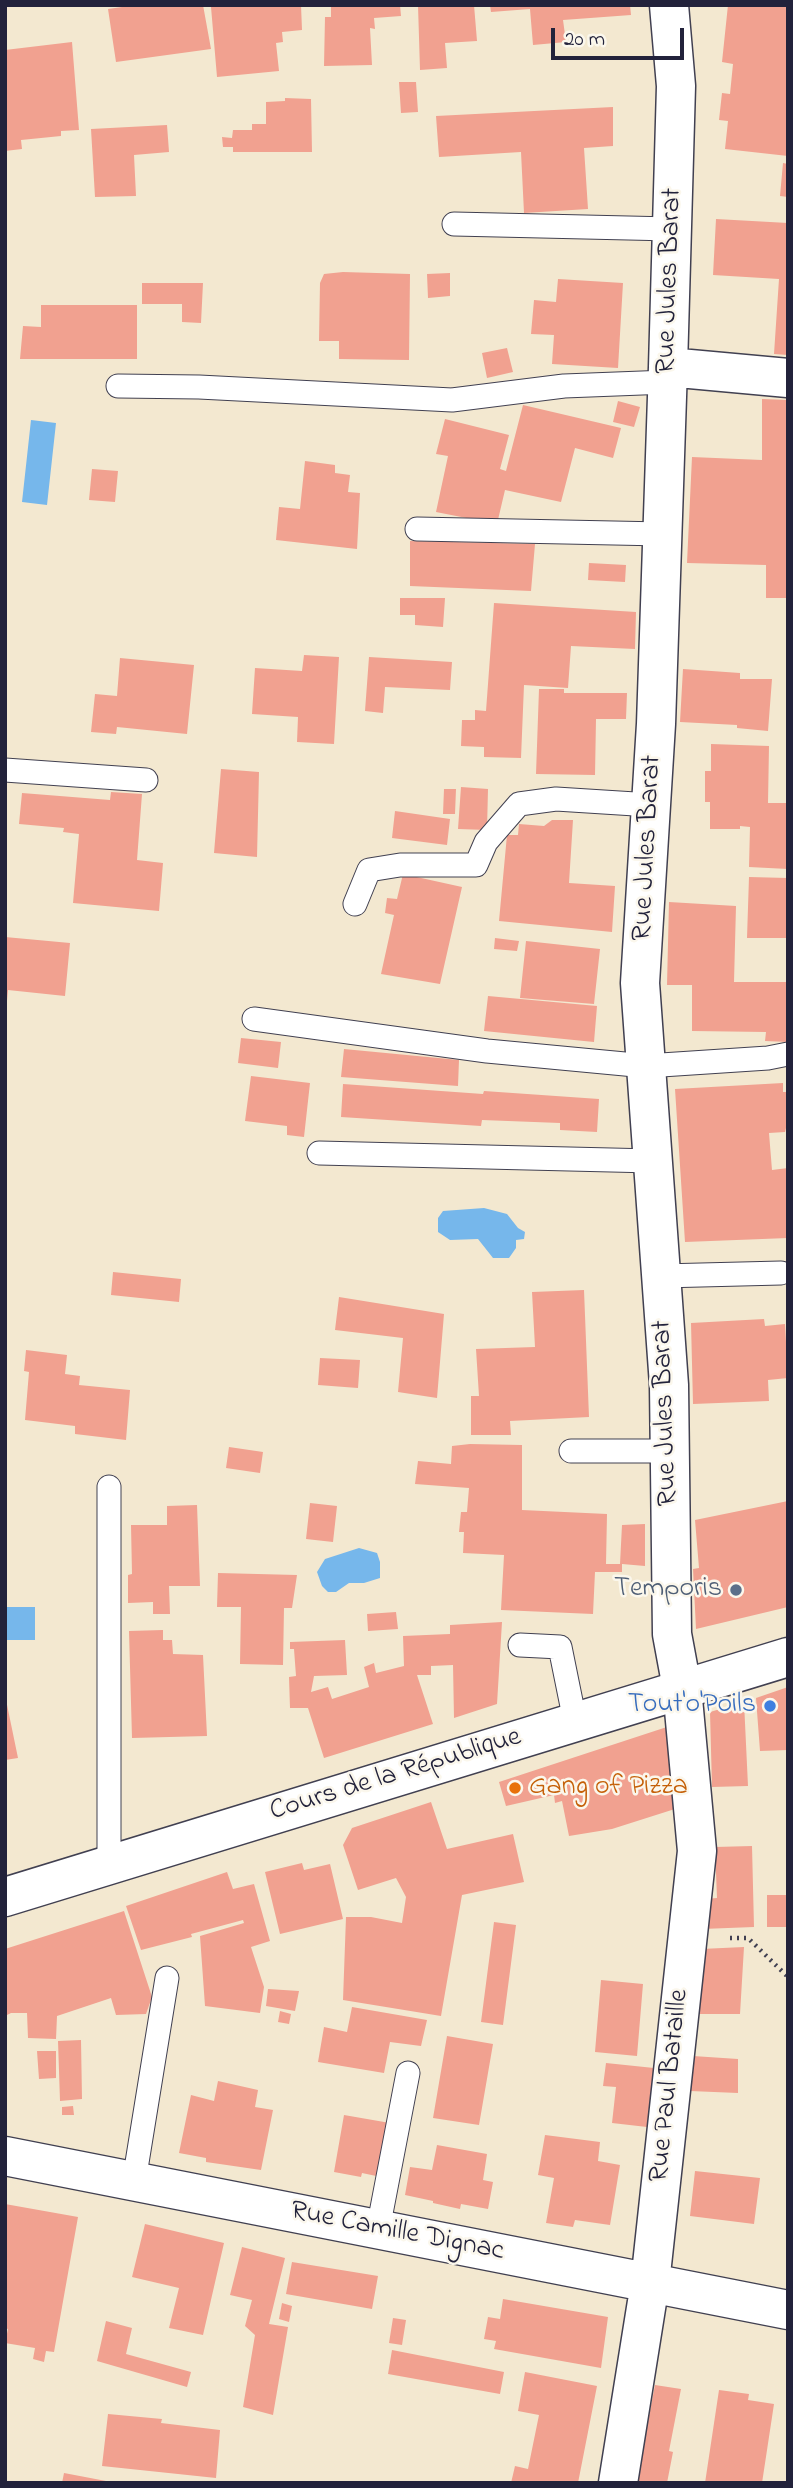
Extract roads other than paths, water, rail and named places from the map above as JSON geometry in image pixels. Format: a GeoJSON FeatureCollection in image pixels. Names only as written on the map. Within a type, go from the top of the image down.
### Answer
{"type":"FeatureCollection","features":[{"type":"Feature","properties":{"kind":"street","name":"Rue Jules Barat"},"geometry":{"type":"LineString","coordinates":[[669,5],[676,86],[668,375],[651,805],[640,984],[669,1385],[672,1634],[682,1688]]}},
{"type":"Feature","properties":{"kind":"street"},"geometry":{"type":"LineString","coordinates":[[668,375],[788,378]]}},
{"type":"Feature","properties":{"kind":"street","name":"Cours de la République"},"geometry":{"type":"LineString","coordinates":[[5,1897],[788,1657]]}},
{"type":"Feature","properties":{"kind":"street","name":"Rue Paul Bataille"},"geometry":{"type":"LineString","coordinates":[[618,2483],[650,2283],[696,1851],[682,1688]]}},
{"type":"Feature","properties":{"kind":"street","name":"Rue Camille Dignac"},"geometry":{"type":"LineString","coordinates":[[5,2156],[788,2309]]}},
{"type":"Feature","properties":{"kind":"lane"},"geometry":{"type":"LineString","coordinates":[[454,224],[672,229]]}},
{"type":"Feature","properties":{"kind":"lane"},"geometry":{"type":"LineString","coordinates":[[118,386],[199,387],[453,400],[668,375]]}},
{"type":"Feature","properties":{"kind":"lane"},"geometry":{"type":"LineString","coordinates":[[417,529],[663,534]]}},
{"type":"Feature","properties":{"kind":"lane"},"geometry":{"type":"LineString","coordinates":[[5,770],[146,780]]}},
{"type":"Feature","properties":{"kind":"lane"},"geometry":{"type":"LineString","coordinates":[[355,904],[369,870],[400,865],[476,865],[486,842],[519,804],[556,799],[651,805]]}},
{"type":"Feature","properties":{"kind":"lane"},"geometry":{"type":"LineString","coordinates":[[254,1018],[487,1051],[646,1066],[768,1058],[788,1054]]}},
{"type":"Feature","properties":{"kind":"lane"},"geometry":{"type":"LineString","coordinates":[[319,1153],[653,1161]]}},
{"type":"Feature","properties":{"kind":"lane"},"geometry":{"type":"LineString","coordinates":[[661,1276],[781,1273]]}},
{"type":"Feature","properties":{"kind":"lane"},"geometry":{"type":"LineString","coordinates":[[571,1451],[670,1451]]}},
{"type":"Feature","properties":{"kind":"lane"},"geometry":{"type":"LineString","coordinates":[[108,1487],[109,1865]]}},
{"type":"Feature","properties":{"kind":"lane"},"geometry":{"type":"LineString","coordinates":[[520,1645],[560,1647],[575,1721]]}},
{"type":"Feature","properties":{"kind":"lane"},"geometry":{"type":"LineString","coordinates":[[134,2181],[167,1978]]}},
{"type":"Feature","properties":{"kind":"lane"},"geometry":{"type":"LineString","coordinates":[[378,2229],[408,2073]]}},
{"type":"Feature","properties":{"kind":"water"},"geometry":{"type":"Polygon","coordinates":[[[31,420],[56,423],[47,505],[22,502],[31,420]]]}},
{"type":"Feature","properties":{"kind":"water"},"geometry":{"type":"Polygon","coordinates":[[[484,1208],[507,1214],[518,1228],[525,1232],[524,1239],[516,1240],[516,1248],[509,1258],[493,1258],[478,1239],[450,1240],[438,1232],[438,1218],[443,1211],[484,1208]]]}},
{"type":"Feature","properties":{"kind":"water"},"geometry":{"type":"Polygon","coordinates":[[[359,1548],[377,1553],[380,1578],[364,1583],[349,1583],[336,1592],[328,1592],[322,1586],[317,1572],[325,1559],[359,1548]]]}},
{"type":"Feature","properties":{"kind":"water"},"geometry":{"type":"Polygon","coordinates":[[[5,1607],[35,1607],[35,1640],[5,1640],[5,1607]]]}},
{"type":"Feature","properties":{"kind":"place","name":"Temporis"},"geometry":{"type":"Point","coordinates":[736,1590]}},
{"type":"Feature","properties":{"kind":"place","name":"Tout'o'Poils"},"geometry":{"type":"Point","coordinates":[770,1706]}},
{"type":"Feature","properties":{"kind":"place","name":"Gang of Pizza"},"geometry":{"type":"Point","coordinates":[515,1788]}}]}
